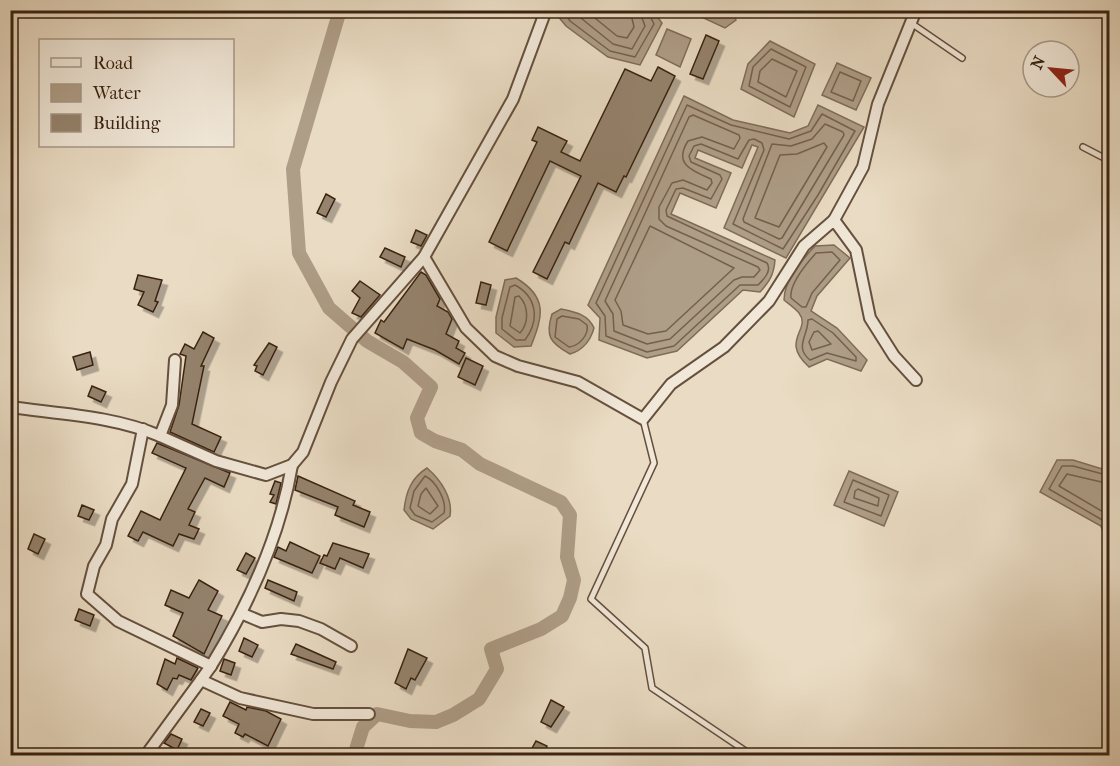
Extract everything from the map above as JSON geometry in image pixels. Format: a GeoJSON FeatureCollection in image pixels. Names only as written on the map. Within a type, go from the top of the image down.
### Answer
{"type":"FeatureCollection","features":[{"type":"Feature","properties":{"kind":"street"},"geometry":{"type":"LineString","coordinates":[[10,407],[143,429],[216,461],[266,475],[292,465],[303,452],[331,382],[352,339],[424,257],[513,99],[546,10]]}},
{"type":"Feature","properties":{"kind":"street"},"geometry":{"type":"LineString","coordinates":[[424,257],[466,328],[495,356],[518,366],[578,381],[643,419],[671,384],[724,347],[770,301],[804,246],[834,220],[863,167],[878,105],[916,10]]}},
{"type":"Feature","properties":{"kind":"street"},"geometry":{"type":"LineString","coordinates":[[834,220],[856,250],[870,318],[894,356],[916,381]]}},
{"type":"Feature","properties":{"kind":"street"},"geometry":{"type":"LineString","coordinates":[[160,436],[172,405],[175,360]]}},
{"type":"Feature","properties":{"kind":"street"},"geometry":{"type":"LineString","coordinates":[[143,429],[132,484],[112,519],[106,545],[93,566],[87,594],[118,621],[211,666]]}},
{"type":"Feature","properties":{"kind":"street"},"geometry":{"type":"LineString","coordinates":[[149,751],[211,666],[243,614],[285,504],[292,465]]}},
{"type":"Feature","properties":{"kind":"street"},"geometry":{"type":"LineString","coordinates":[[243,614],[262,622],[281,619],[299,621],[321,629],[351,646]]}},
{"type":"Feature","properties":{"kind":"street"},"geometry":{"type":"LineString","coordinates":[[201,680],[240,698],[313,714],[369,714]]}},
{"type":"Feature","properties":{"kind":"lane"},"geometry":{"type":"LineString","coordinates":[[910,23],[962,58]]}},
{"type":"Feature","properties":{"kind":"lane"},"geometry":{"type":"LineString","coordinates":[[1083,147],[1110,161]]}},
{"type":"Feature","properties":{"kind":"lane"},"geometry":{"type":"LineString","coordinates":[[643,419],[654,463],[591,599],[645,648],[652,688],[753,756]]}},
{"type":"Feature","properties":{"kind":"water"},"geometry":{"type":"Polygon","coordinates":[[[558,10],[648,11],[656,15],[662,23],[640,65],[608,57],[566,26],[556,14],[558,10]]]}},
{"type":"Feature","properties":{"kind":"water"},"geometry":{"type":"Polygon","coordinates":[[[697,11],[732,11],[736,20],[725,28],[695,14],[697,11]]]}},
{"type":"Feature","properties":{"kind":"water"},"geometry":{"type":"Polygon","coordinates":[[[667,29],[691,39],[680,67],[656,55],[667,29]]]}},
{"type":"Feature","properties":{"kind":"water"},"geometry":{"type":"Polygon","coordinates":[[[770,41],[815,64],[794,117],[741,89],[748,64],[770,41]]]}},
{"type":"Feature","properties":{"kind":"water"},"geometry":{"type":"Polygon","coordinates":[[[837,63],[871,78],[856,110],[822,95],[837,63]]]}},
{"type":"Feature","properties":{"kind":"water"},"geometry":{"type":"Polygon","coordinates":[[[684,96],[733,120],[790,133],[808,126],[818,105],[864,127],[786,258],[724,228],[758,147],[752,145],[742,168],[698,150],[695,158],[731,173],[716,208],[680,193],[671,214],[775,260],[774,269],[769,281],[760,292],[743,290],[677,351],[647,358],[599,340],[600,318],[588,305],[684,96]]]}},
{"type":"Feature","properties":{"kind":"water"},"geometry":{"type":"Polygon","coordinates":[[[834,245],[850,258],[817,296],[811,311],[837,328],[867,360],[861,371],[827,359],[809,367],[800,358],[797,350],[796,343],[802,319],[799,313],[784,300],[790,278],[815,246],[834,245]]]}},
{"type":"Feature","properties":{"kind":"water"},"geometry":{"type":"Polygon","coordinates":[[[516,278],[534,292],[540,308],[538,325],[531,346],[514,347],[496,333],[496,317],[505,280],[516,278]]]}},
{"type":"Feature","properties":{"kind":"water"},"geometry":{"type":"Polygon","coordinates":[[[561,309],[585,317],[594,328],[585,345],[570,354],[554,342],[549,333],[552,314],[561,309]]]}},
{"type":"Feature","properties":{"kind":"water"},"geometry":{"type":"Polygon","coordinates":[[[1057,460],[1073,460],[1109,471],[1109,541],[1106,542],[1101,526],[1040,492],[1057,460]]]}},
{"type":"Feature","properties":{"kind":"water"},"geometry":{"type":"Polygon","coordinates":[[[427,468],[445,490],[450,503],[450,516],[433,529],[411,519],[404,510],[410,486],[427,468]]]}},
{"type":"Feature","properties":{"kind":"water"},"geometry":{"type":"Polygon","coordinates":[[[849,471],[898,492],[884,526],[834,505],[849,471]]]}},
{"type":"Feature","properties":{"kind":"building"},"geometry":{"type":"Polygon","coordinates":[[[706,35],[719,41],[703,79],[690,74],[706,35]]]}},
{"type":"Feature","properties":{"kind":"building"},"geometry":{"type":"Polygon","coordinates":[[[658,67],[675,76],[626,177],[624,176],[616,192],[598,183],[569,244],[565,242],[547,279],[533,272],[581,176],[550,161],[507,251],[489,242],[537,142],[532,140],[538,127],[567,141],[561,152],[580,161],[625,69],[651,81],[658,67]]]}},
{"type":"Feature","properties":{"kind":"building"},"geometry":{"type":"Polygon","coordinates":[[[326,194],[335,199],[326,217],[317,213],[326,194]]]}},
{"type":"Feature","properties":{"kind":"building"},"geometry":{"type":"Polygon","coordinates":[[[416,230],[427,235],[421,246],[411,242],[416,230]]]}},
{"type":"Feature","properties":{"kind":"building"},"geometry":{"type":"Polygon","coordinates":[[[385,248],[405,257],[401,267],[380,257],[385,248]]]}},
{"type":"Feature","properties":{"kind":"building"},"geometry":{"type":"Polygon","coordinates":[[[421,272],[426,275],[440,299],[437,306],[448,312],[452,319],[446,334],[459,341],[456,348],[465,353],[459,364],[435,350],[407,339],[403,349],[375,333],[381,320],[384,322],[421,272]]]}},
{"type":"Feature","properties":{"kind":"building"},"geometry":{"type":"Polygon","coordinates":[[[138,275],[162,280],[155,301],[158,302],[153,312],[138,305],[144,292],[134,289],[138,275]]]}},
{"type":"Feature","properties":{"kind":"building"},"geometry":{"type":"Polygon","coordinates":[[[360,281],[380,295],[361,317],[352,313],[360,298],[352,291],[360,281]]]}},
{"type":"Feature","properties":{"kind":"building"},"geometry":{"type":"Polygon","coordinates":[[[481,282],[491,285],[486,305],[476,303],[481,282]]]}},
{"type":"Feature","properties":{"kind":"building"},"geometry":{"type":"Polygon","coordinates":[[[203,332],[214,338],[201,366],[204,366],[192,424],[221,437],[214,452],[170,432],[179,405],[186,356],[180,354],[185,344],[194,349],[203,332]]]}},
{"type":"Feature","properties":{"kind":"building"},"geometry":{"type":"Polygon","coordinates":[[[269,343],[277,347],[263,375],[255,371],[257,366],[254,365],[269,343]]]}},
{"type":"Feature","properties":{"kind":"building"},"geometry":{"type":"Polygon","coordinates":[[[90,352],[93,365],[77,370],[73,357],[90,352]]]}},
{"type":"Feature","properties":{"kind":"building"},"geometry":{"type":"Polygon","coordinates":[[[466,358],[483,366],[475,385],[458,377],[466,358]]]}},
{"type":"Feature","properties":{"kind":"building"},"geometry":{"type":"Polygon","coordinates":[[[92,386],[106,392],[101,402],[88,396],[92,386]]]}},
{"type":"Feature","properties":{"kind":"building"},"geometry":{"type":"Polygon","coordinates":[[[157,443],[230,473],[224,487],[205,478],[188,509],[195,512],[189,525],[199,529],[194,539],[179,534],[173,546],[143,532],[138,541],[128,536],[141,511],[160,520],[186,468],[152,453],[157,443]]]}},
{"type":"Feature","properties":{"kind":"building"},"geometry":{"type":"Polygon","coordinates":[[[298,476],[355,501],[353,505],[370,512],[364,527],[335,515],[338,507],[295,490],[298,476]]]}},
{"type":"Feature","properties":{"kind":"building"},"geometry":{"type":"Polygon","coordinates":[[[275,481],[281,483],[276,504],[270,502],[274,495],[270,494],[275,481]]]}},
{"type":"Feature","properties":{"kind":"building"},"geometry":{"type":"Polygon","coordinates":[[[82,505],[94,510],[89,520],[78,516],[82,505]]]}},
{"type":"Feature","properties":{"kind":"building"},"geometry":{"type":"Polygon","coordinates":[[[34,534],[45,539],[38,554],[28,549],[34,534]]]}},
{"type":"Feature","properties":{"kind":"building"},"geometry":{"type":"Polygon","coordinates":[[[290,542],[320,556],[312,573],[274,557],[278,547],[286,551],[290,542]]]}},
{"type":"Feature","properties":{"kind":"building"},"geometry":{"type":"Polygon","coordinates":[[[333,543],[369,554],[363,568],[340,558],[335,569],[320,563],[324,555],[327,556],[333,543]]]}},
{"type":"Feature","properties":{"kind":"building"},"geometry":{"type":"Polygon","coordinates":[[[246,553],[255,558],[246,574],[237,570],[246,553]]]}},
{"type":"Feature","properties":{"kind":"building"},"geometry":{"type":"Polygon","coordinates":[[[199,580],[218,591],[208,610],[222,616],[204,654],[173,636],[183,613],[165,605],[171,590],[189,598],[199,580]]]}},
{"type":"Feature","properties":{"kind":"building"},"geometry":{"type":"Polygon","coordinates":[[[268,580],[297,592],[294,601],[265,588],[268,580]]]}},
{"type":"Feature","properties":{"kind":"building"},"geometry":{"type":"Polygon","coordinates":[[[79,609],[94,615],[90,626],[75,620],[79,609]]]}},
{"type":"Feature","properties":{"kind":"building"},"geometry":{"type":"Polygon","coordinates":[[[244,638],[258,645],[252,657],[239,651],[244,638]]]}},
{"type":"Feature","properties":{"kind":"building"},"geometry":{"type":"Polygon","coordinates":[[[296,644],[336,662],[333,669],[291,654],[296,644]]]}},
{"type":"Feature","properties":{"kind":"building"},"geometry":{"type":"Polygon","coordinates":[[[408,649],[427,658],[415,680],[411,678],[406,689],[395,683],[408,649]]]}},
{"type":"Feature","properties":{"kind":"building"},"geometry":{"type":"Polygon","coordinates":[[[177,658],[198,668],[191,680],[179,675],[177,679],[173,678],[167,690],[157,684],[165,659],[175,664],[177,658]]]}},
{"type":"Feature","properties":{"kind":"building"},"geometry":{"type":"Polygon","coordinates":[[[224,659],[235,663],[231,675],[220,671],[224,659]]]}},
{"type":"Feature","properties":{"kind":"building"},"geometry":{"type":"Polygon","coordinates":[[[551,700],[564,707],[551,727],[541,722],[551,700]]]}},
{"type":"Feature","properties":{"kind":"building"},"geometry":{"type":"Polygon","coordinates":[[[230,702],[246,710],[247,707],[266,711],[281,719],[268,746],[245,734],[243,737],[235,733],[239,724],[223,716],[230,702]]]}},
{"type":"Feature","properties":{"kind":"building"},"geometry":{"type":"Polygon","coordinates":[[[201,709],[210,713],[203,726],[194,722],[201,709]]]}},
{"type":"Feature","properties":{"kind":"building"},"geometry":{"type":"Polygon","coordinates":[[[171,734],[182,739],[177,750],[164,743],[171,734]]]}},
{"type":"Feature","properties":{"kind":"building"},"geometry":{"type":"Polygon","coordinates":[[[536,741],[561,756],[537,756],[530,752],[536,741]]]}},
{"type":"Feature","properties":{"kind":"waterway"},"geometry":{"type":"LineString","coordinates":[[340,10],[293,169],[299,253],[329,308],[367,341],[403,362],[431,387],[417,418],[421,433],[435,441],[462,450],[480,464],[561,502],[570,515],[567,557],[574,580],[570,598],[562,616],[541,629],[491,649],[497,669],[479,699],[453,715],[436,722],[410,721],[377,714],[363,727],[354,756]]}}]}
